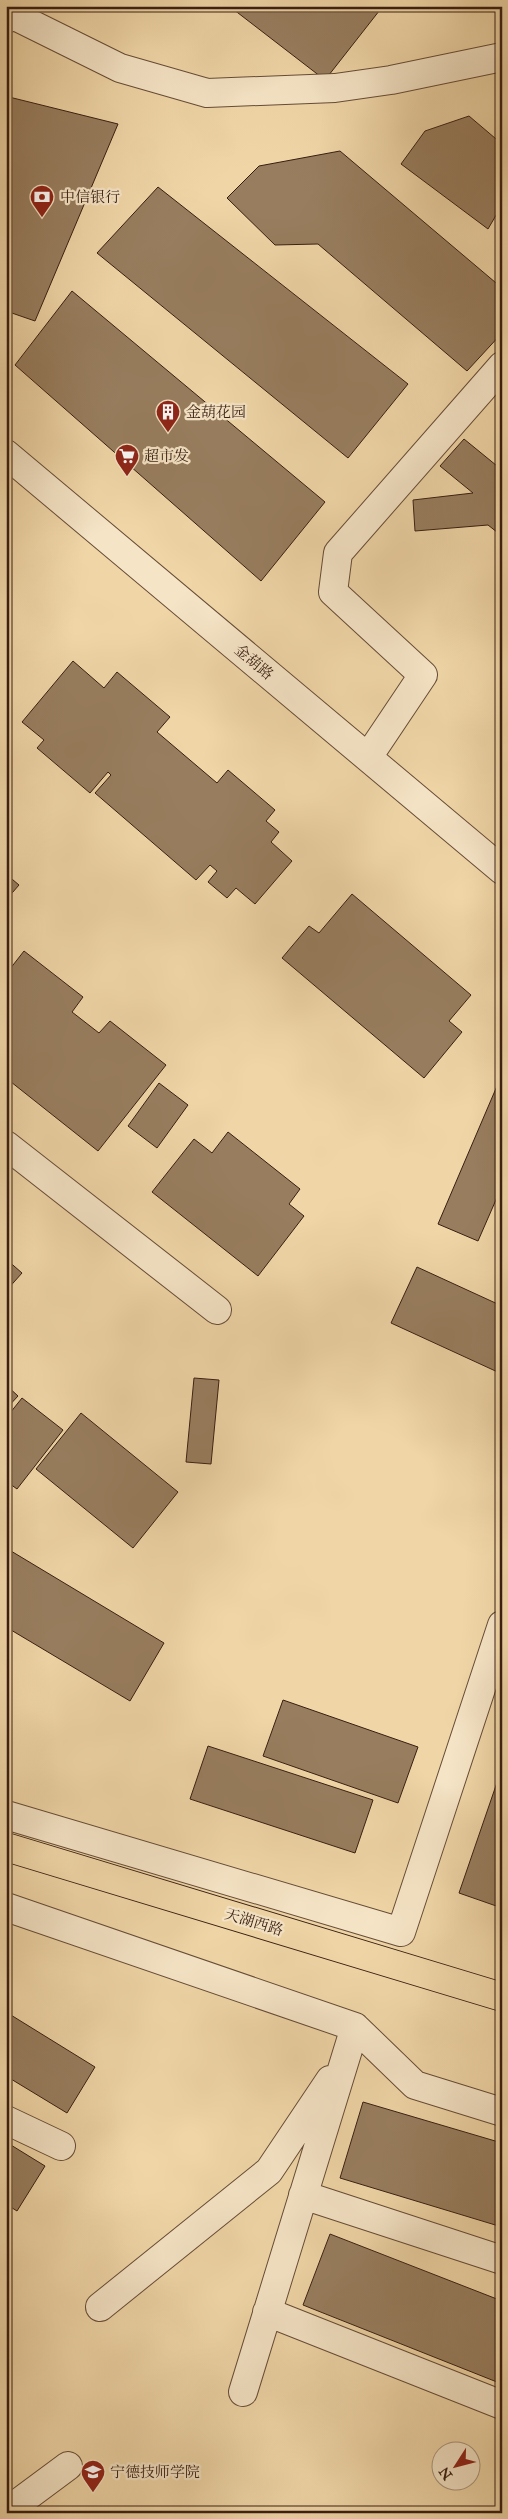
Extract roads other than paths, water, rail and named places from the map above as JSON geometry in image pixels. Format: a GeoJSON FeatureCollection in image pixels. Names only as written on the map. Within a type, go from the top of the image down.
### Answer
{"type":"FeatureCollection","features":[{"type":"Feature","properties":{"kind":"main road","name":"天湖西路"},"geometry":{"type":"LineString","coordinates":[[6,1847],[502,1997]]}},
{"type":"Feature","properties":{"kind":"street"},"geometry":{"type":"LineString","coordinates":[[6,19],[14,15],[120,68],[207,93],[335,88],[502,57]]}},
{"type":"Feature","properties":{"kind":"street"},"geometry":{"type":"LineString","coordinates":[[368,757],[423,675],[333,592],[338,553],[502,366]]}},
{"type":"Feature","properties":{"kind":"street","name":"金葫路"},"geometry":{"type":"LineString","coordinates":[[6,454],[502,870]]}},
{"type":"Feature","properties":{"kind":"street"},"geometry":{"type":"LineString","coordinates":[[6,1145],[217,1310]]}},
{"type":"Feature","properties":{"kind":"street"},"geometry":{"type":"LineString","coordinates":[[6,1814],[401,1932],[502,1625]]}},
{"type":"Feature","properties":{"kind":"street"},"geometry":{"type":"LineString","coordinates":[[6,1907],[355,2026],[415,2085],[502,2112]]}},
{"type":"Feature","properties":{"kind":"street"},"geometry":{"type":"LineString","coordinates":[[243,2392],[355,2026]]}},
{"type":"Feature","properties":{"kind":"street"},"geometry":{"type":"LineString","coordinates":[[100,2306],[269,2171],[346,2056]]}},
{"type":"Feature","properties":{"kind":"street"},"geometry":{"type":"LineString","coordinates":[[6,2120],[61,2146]]}},
{"type":"Feature","properties":{"kind":"street"},"geometry":{"type":"LineString","coordinates":[[303,2195],[502,2260]]}},
{"type":"Feature","properties":{"kind":"street"},"geometry":{"type":"LineString","coordinates":[[267,2312],[502,2405]]}},
{"type":"Feature","properties":{"kind":"street"},"geometry":{"type":"LineString","coordinates":[[6,2512],[68,2466]]}},
{"type":"Feature","properties":{"kind":"place","name":"中信银行"},"geometry":{"type":"Point","coordinates":[42,218]}},
{"type":"Feature","properties":{"kind":"place","name":"金葫花园"},"geometry":{"type":"Point","coordinates":[168,433]}},
{"type":"Feature","properties":{"kind":"place","name":"超市发"},"geometry":{"type":"Point","coordinates":[127,477]}},
{"type":"Feature","properties":{"kind":"place","name":"宁德技师学院"},"geometry":{"type":"Point","coordinates":[93,2493]}}]}
